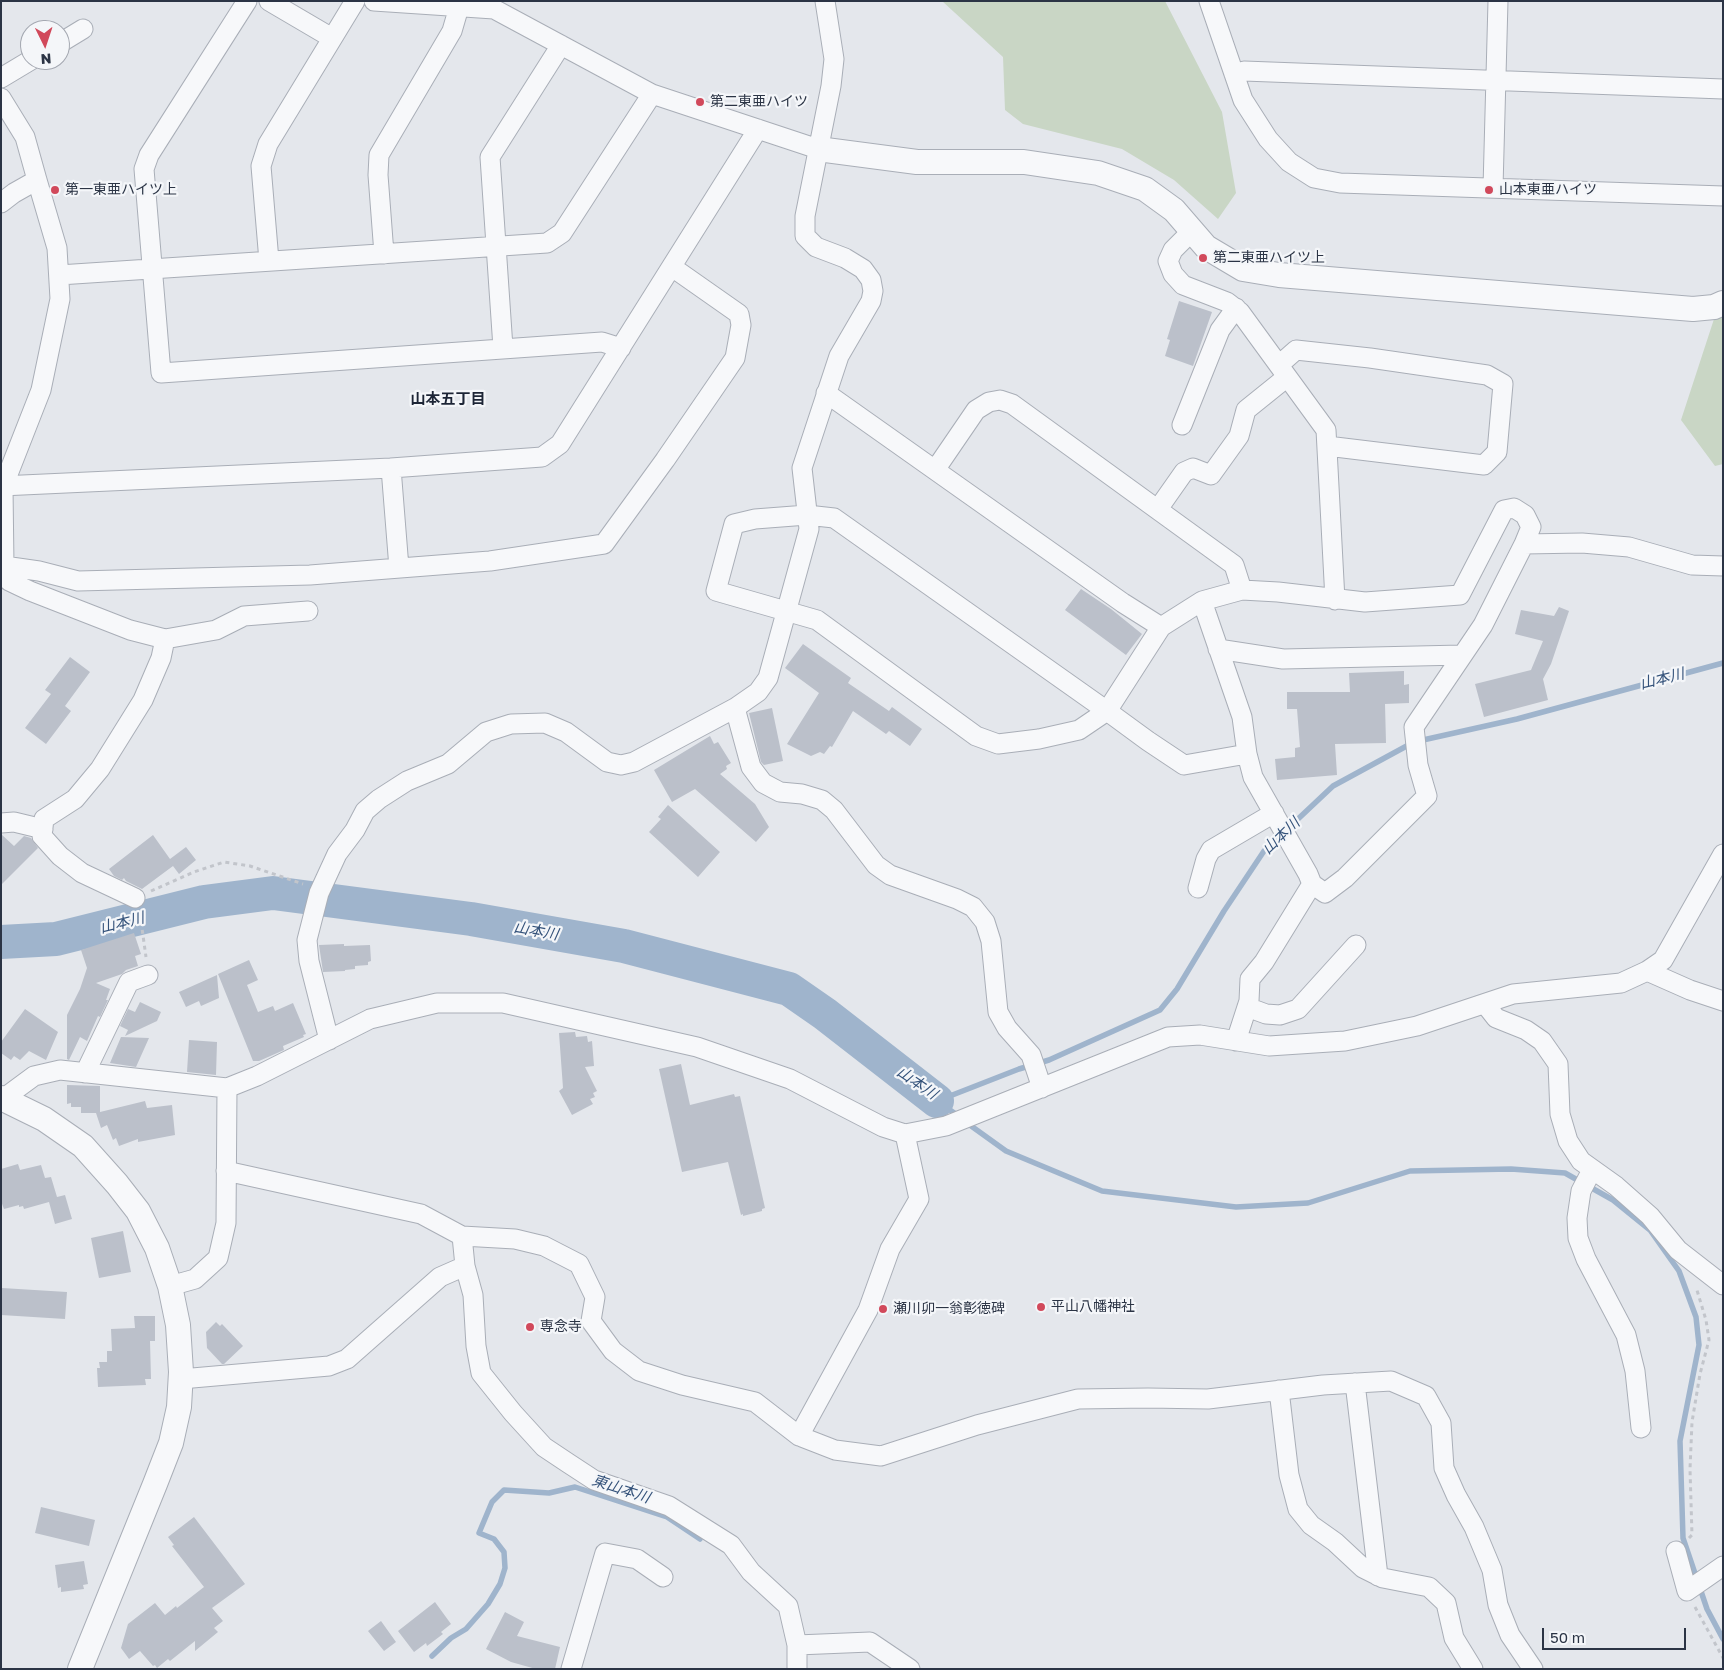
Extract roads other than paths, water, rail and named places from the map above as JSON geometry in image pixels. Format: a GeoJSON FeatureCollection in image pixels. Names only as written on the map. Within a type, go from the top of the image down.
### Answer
{"type":"FeatureCollection","features":[{"type":"Feature","properties":{"kind":"street"},"geometry":{"type":"LineString","coordinates":[[247,1],[149,155],[144,169],[161,373],[602,342],[621,348]]}},
{"type":"Feature","properties":{"kind":"street"},"geometry":{"type":"LineString","coordinates":[[270,1],[332,38]]}},
{"type":"Feature","properties":{"kind":"street"},"geometry":{"type":"LineString","coordinates":[[269,261],[262,166],[268,144],[355,1]]}},
{"type":"Feature","properties":{"kind":"street"},"geometry":{"type":"LineString","coordinates":[[374,1],[459,7],[495,5],[561,45],[652,94],[818,149],[918,162],[1024,162],[1098,173],[1146,189],[1174,210],[1206,247],[1243,269],[1279,275],[1693,309],[1714,307],[1723,302]]}},
{"type":"Feature","properties":{"kind":"street"},"geometry":{"type":"LineString","coordinates":[[329,1040],[308,954],[307,940],[320,891],[337,854],[355,830],[365,811],[379,799],[407,780],[448,764],[486,732],[511,724],[545,723],[566,732],[607,762],[621,765],[634,762],[735,708],[758,692],[768,678],[809,529],[802,468],[839,356],[871,301],[873,291],[871,280],[863,269],[844,258],[816,247],[805,236],[805,216],[831,86],[834,59],[826,1]]}},
{"type":"Feature","properties":{"kind":"street"},"geometry":{"type":"LineString","coordinates":[[1209,1],[1243,100],[1268,139],[1290,162],[1314,178],[1340,183],[1723,196]]}},
{"type":"Feature","properties":{"kind":"street"},"geometry":{"type":"LineString","coordinates":[[1493,188],[1498,1]]}},
{"type":"Feature","properties":{"kind":"street"},"geometry":{"type":"LineString","coordinates":[[384,254],[378,175],[379,155],[452,31],[459,7]]}},
{"type":"Feature","properties":{"kind":"street"},"geometry":{"type":"LineString","coordinates":[[70,37],[82,29]]}},
{"type":"Feature","properties":{"kind":"street"},"geometry":{"type":"LineString","coordinates":[[503,348],[490,157],[561,45]]}},
{"type":"Feature","properties":{"kind":"street"},"geometry":{"type":"LineString","coordinates":[[1,78],[20,67]]}},
{"type":"Feature","properties":{"kind":"street"},"geometry":{"type":"LineString","coordinates":[[1234,74],[1244,71],[1723,88]]}},
{"type":"Feature","properties":{"kind":"street"},"geometry":{"type":"LineString","coordinates":[[59,275],[547,243],[562,233],[652,94]]}},
{"type":"Feature","properties":{"kind":"street"},"geometry":{"type":"LineString","coordinates":[[1,98],[25,137],[57,248],[60,299],[41,390],[2,486],[4,566],[9,581],[130,630],[165,639],[216,630],[244,616],[308,612]]}},
{"type":"Feature","properties":{"kind":"street"},"geometry":{"type":"LineString","coordinates":[[2,486],[391,468],[542,457],[560,444],[758,129]]}},
{"type":"Feature","properties":{"kind":"street"},"geometry":{"type":"LineString","coordinates":[[1,203],[37,180]]}},
{"type":"Feature","properties":{"kind":"street"},"geometry":{"type":"LineString","coordinates":[[1192,231],[1173,250],[1168,261],[1173,274],[1183,285],[1227,302],[1240,312],[1326,430],[1335,600]]}},
{"type":"Feature","properties":{"kind":"street"},"geometry":{"type":"LineString","coordinates":[[4,566],[39,571],[78,581],[310,575],[490,561],[604,544],[665,460],[735,358],[741,325],[739,314],[672,267]]}},
{"type":"Feature","properties":{"kind":"street"},"geometry":{"type":"LineString","coordinates":[[1182,426],[1220,330],[1236,308]]}},
{"type":"Feature","properties":{"kind":"street"},"geometry":{"type":"LineString","coordinates":[[1158,509],[1184,472],[1193,468],[1211,475],[1238,436],[1246,410],[1283,371],[1296,350],[1370,358],[1487,375],[1503,384],[1497,452],[1484,464],[1327,446]]}},
{"type":"Feature","properties":{"kind":"street"},"geometry":{"type":"LineString","coordinates":[[826,393],[1123,604],[1160,627]]}},
{"type":"Feature","properties":{"kind":"street"},"geometry":{"type":"LineString","coordinates":[[934,470],[976,410],[989,402],[1000,400],[1012,404],[1234,564],[1242,590]]}},
{"type":"Feature","properties":{"kind":"street"},"geometry":{"type":"LineString","coordinates":[[391,468],[399,568]]}},
{"type":"Feature","properties":{"kind":"street"},"geometry":{"type":"LineString","coordinates":[[1202,602],[1242,717],[1247,754],[1253,777],[1284,830],[1312,884],[1324,893],[1345,878],[1428,796],[1418,765],[1414,727],[1482,625],[1531,527],[1525,515],[1514,508],[1504,510],[1460,596],[1365,602],[1278,592],[1242,590],[1202,602],[1160,627],[1107,711],[1079,730],[1039,739],[998,744],[976,736],[817,620],[716,590],[734,524],[755,519],[807,515],[834,518],[1107,711],[1184,765],[1247,754]]}},
{"type":"Feature","properties":{"kind":"street"},"geometry":{"type":"LineString","coordinates":[[1524,544],[1582,543],[1629,547],[1692,565],[1723,566]]}},
{"type":"Feature","properties":{"kind":"street"},"geometry":{"type":"LineString","coordinates":[[135,898],[82,873],[60,856],[42,836],[44,819],[75,799],[100,769],[143,700],[160,658],[165,639]]}},
{"type":"Feature","properties":{"kind":"street"},"geometry":{"type":"LineString","coordinates":[[1218,649],[1283,659],[1462,655]]}},
{"type":"Feature","properties":{"kind":"street"},"geometry":{"type":"LineString","coordinates":[[735,708],[751,767],[763,783],[780,792],[802,794],[822,800],[834,810],[876,865],[890,874],[973,906],[985,922],[991,941],[998,1012],[1007,1028],[1031,1055],[1042,1088]]}},
{"type":"Feature","properties":{"kind":"street"},"geometry":{"type":"LineString","coordinates":[[1198,888],[1206,859],[1212,850],[1274,813]]}},
{"type":"Feature","properties":{"kind":"street"},"geometry":{"type":"LineString","coordinates":[[1,823],[14,822],[43,829]]}},
{"type":"Feature","properties":{"kind":"street"},"geometry":{"type":"LineString","coordinates":[[80,1669],[156,1484],[170,1442],[179,1407],[181,1379],[178,1325],[170,1286],[157,1248],[138,1211],[117,1184],[82,1146],[44,1119],[3,1098],[34,1076],[60,1070],[227,1088],[257,1076],[370,1020],[437,1003],[503,1004],[697,1046],[790,1079],[883,1127],[905,1134],[946,1126],[1168,1038],[1200,1035],[1269,1046],[1345,1041],[1417,1026],[1513,994],[1621,984],[1647,972],[1663,960],[1723,854]]}},
{"type":"Feature","properties":{"kind":"street"},"geometry":{"type":"LineString","coordinates":[[1236,1041],[1250,1001],[1250,979],[1264,962],[1312,884]]}},
{"type":"Feature","properties":{"kind":"street"},"geometry":{"type":"LineString","coordinates":[[1247,1008],[1266,1014],[1280,1015],[1298,1009],[1356,945]]}},
{"type":"Feature","properties":{"kind":"street"},"geometry":{"type":"LineString","coordinates":[[1647,972],[1723,1001]]}},
{"type":"Feature","properties":{"kind":"street"},"geometry":{"type":"LineString","coordinates":[[84,1073],[129,982],[148,975]]}},
{"type":"Feature","properties":{"kind":"street"},"geometry":{"type":"LineString","coordinates":[[1485,1004],[1496,1018],[1526,1030],[1542,1041],[1558,1064],[1560,1114],[1568,1141],[1581,1162],[1616,1186],[1650,1216],[1678,1250],[1723,1285]]}},
{"type":"Feature","properties":{"kind":"street"},"geometry":{"type":"LineString","coordinates":[[170,1286],[196,1279],[218,1258],[226,1223],[227,1088]]}},
{"type":"Feature","properties":{"kind":"street"},"geometry":{"type":"LineString","coordinates":[[799,1436],[868,1310],[890,1249],[919,1200],[905,1134]]}},
{"type":"Feature","properties":{"kind":"street"},"geometry":{"type":"LineString","coordinates":[[226,1170],[421,1214],[462,1236],[515,1239],[544,1246],[579,1264],[595,1297],[591,1321],[613,1351],[638,1371],[682,1385],[755,1402],[799,1436],[835,1450],[880,1456],[977,1425],[1078,1399],[1208,1399],[1323,1384],[1391,1381],[1426,1396],[1441,1423],[1444,1468],[1456,1495],[1474,1526],[1492,1570],[1498,1605],[1510,1635],[1533,1669]]}},
{"type":"Feature","properties":{"kind":"street"},"geometry":{"type":"LineString","coordinates":[[1592,1170],[1581,1191],[1577,1218],[1578,1238],[1586,1260],[1626,1335],[1635,1371],[1641,1428]]}},
{"type":"Feature","properties":{"kind":"street"},"geometry":{"type":"LineString","coordinates":[[462,1236],[466,1266],[473,1295],[476,1346],[481,1373],[513,1414],[544,1447],[594,1480],[669,1506],[731,1545],[751,1572],[788,1606],[797,1645],[797,1669]]}},
{"type":"Feature","properties":{"kind":"street"},"geometry":{"type":"LineString","coordinates":[[181,1379],[329,1366],[347,1358],[440,1277],[466,1266]]}},
{"type":"Feature","properties":{"kind":"street"},"geometry":{"type":"LineString","coordinates":[[1355,1383],[1378,1576]]}},
{"type":"Feature","properties":{"kind":"street"},"geometry":{"type":"LineString","coordinates":[[1279,1390],[1289,1475],[1298,1509],[1311,1525],[1335,1542],[1363,1568],[1378,1576],[1407,1584],[1429,1587],[1446,1603],[1454,1638],[1473,1669]]}},
{"type":"Feature","properties":{"kind":"street"},"geometry":{"type":"LineString","coordinates":[[1676,1551],[1687,1591],[1723,1566]]}},
{"type":"Feature","properties":{"kind":"street"},"geometry":{"type":"LineString","coordinates":[[571,1669],[605,1553],[637,1559],[664,1577]]}},
{"type":"Feature","properties":{"kind":"street"},"geometry":{"type":"LineString","coordinates":[[797,1645],[870,1642],[910,1669]]}},
{"type":"Feature","properties":{"kind":"waterway","name":"山本川"},"geometry":{"type":"LineString","coordinates":[[937,1101],[1019,1069],[1049,1060],[1160,1010],[1177,989],[1224,911],[1264,851],[1333,786],[1414,742],[1517,719],[1723,663]]}},
{"type":"Feature","properties":{"kind":"waterway","name":"山本川"},"geometry":{"type":"LineString","coordinates":[[1,942],[56,939],[204,902],[273,893],[471,919],[624,946],[789,989],[825,1014],[937,1101]]}},
{"type":"Feature","properties":{"kind":"waterway"},"geometry":{"type":"LineString","coordinates":[[937,1101],[960,1117]]}},
{"type":"Feature","properties":{"kind":"waterway"},"geometry":{"type":"LineString","coordinates":[[967,1123],[1006,1151],[1102,1191],[1236,1207],[1308,1203],[1410,1171],[1511,1169],[1565,1173],[1613,1200],[1650,1230],[1679,1271],[1696,1317],[1699,1345],[1680,1441],[1683,1538],[1707,1609],[1723,1639]]}},
{"type":"Feature","properties":{"kind":"waterway","name":"東山本川"},"geometry":{"type":"LineString","coordinates":[[432,1656],[451,1638],[466,1629],[488,1604],[500,1584],[505,1568],[504,1552],[494,1539],[479,1533],[492,1502],[504,1490],[549,1493],[575,1487],[667,1517],[700,1539]]}},
{"type":"Feature","properties":{"kind":"place","name":"第二東亜ハイツ"},"geometry":{"type":"Point","coordinates":[700,102]}},
{"type":"Feature","properties":{"kind":"place","name":"第一東亜ハイツ上"},"geometry":{"type":"Point","coordinates":[55,190]}},
{"type":"Feature","properties":{"kind":"place","name":"山本東亜ハイツ"},"geometry":{"type":"Point","coordinates":[1489,190]}},
{"type":"Feature","properties":{"kind":"place","name":"第二東亜ハイツ上"},"geometry":{"type":"Point","coordinates":[1203,258]}},
{"type":"Feature","properties":{"kind":"place","name":"平山八幡神社"},"geometry":{"type":"Point","coordinates":[1041,1307]}},
{"type":"Feature","properties":{"kind":"place","name":"瀬川卯一翁彰徳碑"},"geometry":{"type":"Point","coordinates":[883,1309]}},
{"type":"Feature","properties":{"kind":"place","name":"専念寺"},"geometry":{"type":"Point","coordinates":[530,1327]}},
{"type":"Feature","properties":{"kind":"district","name":"山本五丁目"},"geometry":{"type":"Point","coordinates":[448,399]}}]}
